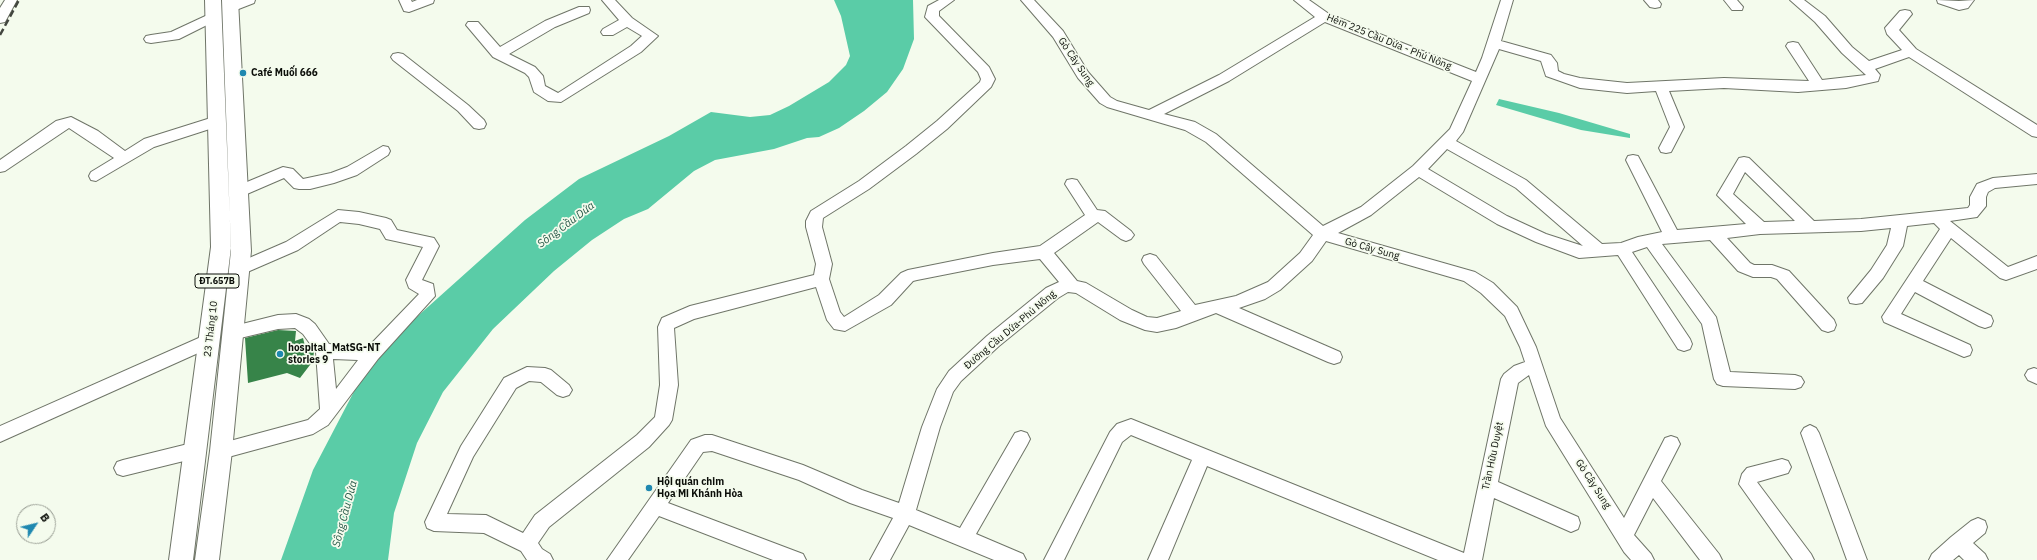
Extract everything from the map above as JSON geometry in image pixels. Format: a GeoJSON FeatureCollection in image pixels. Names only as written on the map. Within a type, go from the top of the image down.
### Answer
{"type":"FeatureCollection","features":[{"type":"Feature","properties":{"kind":"main road","name":"23 Tháng 10"},"geometry":{"type":"LineString","coordinates":[[182,551],[210,340],[220,247],[218,121],[227,5]]}},
{"type":"Feature","properties":{"kind":"main road","name":"ĐT.657B"},"geometry":{"type":"LineString","coordinates":[[207,560],[221,451],[242,234],[227,5]]}},
{"type":"Feature","properties":{"kind":"main road"},"geometry":{"type":"LineString","coordinates":[[210,340],[232,333]]}},
{"type":"Feature","properties":{"kind":"street"},"geometry":{"type":"LineString","coordinates":[[0,19],[11,0]]}},
{"type":"Feature","properties":{"kind":"street"},"geometry":{"type":"LineString","coordinates":[[405,0],[409,8],[428,0]]}},
{"type":"Feature","properties":{"kind":"street"},"geometry":{"type":"LineString","coordinates":[[473,25],[498,54],[530,70],[536,76],[537,84],[540,88],[553,98],[561,97],[636,49],[651,36],[627,21],[608,0]]}},
{"type":"Feature","properties":{"kind":"street"},"geometry":{"type":"LineString","coordinates":[[948,0],[933,10],[932,17],[984,70],[988,79],[986,84],[942,125],[911,150],[864,185],[816,215],[814,227],[824,264],[821,279],[833,314],[840,324],[845,324],[885,300],[907,277],[914,274],[993,259],[1044,252],[1094,217],[1100,215],[1126,234]]}},
{"type":"Feature","properties":{"kind":"street","name":"Gò Cây Sung"},"geometry":{"type":"LineString","coordinates":[[1026,0],[1058,34],[1083,75],[1105,100],[1112,104],[1152,114],[1190,126],[1211,138],[1322,234],[1469,276],[1487,288],[1511,312],[1528,348],[1552,421],[1625,534],[1631,546],[1644,560]]}},
{"type":"Feature","properties":{"kind":"street","name":"Hẻm 225 Cầu Dứa - Phú Nông"},"geometry":{"type":"LineString","coordinates":[[1300,0],[1324,17],[1480,79]]}},
{"type":"Feature","properties":{"kind":"street"},"geometry":{"type":"LineString","coordinates":[[1044,252],[1072,286],[1145,323],[1157,325],[1176,321],[1192,313],[1237,302],[1260,294],[1274,286],[1306,257],[1322,234],[1366,211],[1384,198],[1418,170],[1456,132],[1480,79],[1494,43],[1507,0]]}},
{"type":"Feature","properties":{"kind":"street"},"geometry":{"type":"LineString","coordinates":[[1494,43],[1546,58],[1550,63],[1551,73],[1580,82],[1626,88],[1660,85],[1724,83],[1798,87],[1819,86],[1870,79],[1873,75],[1867,67],[1847,50],[1820,19],[1796,0]]}},
{"type":"Feature","properties":{"kind":"street"},"geometry":{"type":"LineString","coordinates":[[1943,0],[1959,6],[1968,0]]}},
{"type":"Feature","properties":{"kind":"street"},"geometry":{"type":"LineString","coordinates":[[150,39],[174,36],[227,5]]}},
{"type":"Feature","properties":{"kind":"street"},"geometry":{"type":"LineString","coordinates":[[498,54],[550,24],[584,10]]}},
{"type":"Feature","properties":{"kind":"street"},"geometry":{"type":"LineString","coordinates":[[1905,14],[1892,28],[1892,31],[1911,52],[2037,132]]}},
{"type":"Feature","properties":{"kind":"street"},"geometry":{"type":"LineString","coordinates":[[1152,114],[1224,78],[1324,17]]}},
{"type":"Feature","properties":{"kind":"street"},"geometry":{"type":"LineString","coordinates":[[608,32],[627,21]]}},
{"type":"Feature","properties":{"kind":"street"},"geometry":{"type":"LineString","coordinates":[[1793,46],[1819,86]]}},
{"type":"Feature","properties":{"kind":"street"},"geometry":{"type":"LineString","coordinates":[[1867,67],[1885,59],[1911,52]]}},
{"type":"Feature","properties":{"kind":"street"},"geometry":{"type":"LineString","coordinates":[[398,57],[463,108],[478,124]]}},
{"type":"Feature","properties":{"kind":"street"},"geometry":{"type":"LineString","coordinates":[[1660,85],[1677,127],[1666,148]]}},
{"type":"Feature","properties":{"kind":"street"},"geometry":{"type":"LineString","coordinates":[[96,176],[160,138],[218,121]]}},
{"type":"Feature","properties":{"kind":"street"},"geometry":{"type":"LineString","coordinates":[[0,167],[61,126],[72,122],[124,158]]}},
{"type":"Feature","properties":{"kind":"street"},"geometry":{"type":"LineString","coordinates":[[1446,142],[1521,184],[1598,250]]}},
{"type":"Feature","properties":{"kind":"street"},"geometry":{"type":"LineString","coordinates":[[240,191],[283,172],[288,173],[299,184],[310,184],[334,178],[352,171],[383,151]]}},
{"type":"Feature","properties":{"kind":"street"},"geometry":{"type":"LineString","coordinates":[[1632,160],[1672,236]]}},
{"type":"Feature","properties":{"kind":"street"},"geometry":{"type":"LineString","coordinates":[[1760,228],[1725,195],[1744,162],[1810,226]]}},
{"type":"Feature","properties":{"kind":"street"},"geometry":{"type":"LineString","coordinates":[[1418,170],[1502,220],[1541,238],[1579,252],[1622,249],[1650,240],[1672,236],[1714,234],[1760,228],[1900,222],[1972,213],[1978,206],[1978,197],[1982,188],[1993,183],[2037,179]]}},
{"type":"Feature","properties":{"kind":"street"},"geometry":{"type":"LineString","coordinates":[[1072,184],[1094,217]]}},
{"type":"Feature","properties":{"kind":"street"},"geometry":{"type":"LineString","coordinates":[[221,451],[313,426],[322,420],[372,354],[427,296],[427,289],[415,284],[414,280],[431,249],[428,242],[391,235],[386,224],[359,218],[338,216],[292,246],[239,269]]}},
{"type":"Feature","properties":{"kind":"street"},"geometry":{"type":"LineString","coordinates":[[1935,217],[2006,274],[2037,262]]}},
{"type":"Feature","properties":{"kind":"street"},"geometry":{"type":"LineString","coordinates":[[1856,298],[1877,274],[1895,246],[1900,222]]}},
{"type":"Feature","properties":{"kind":"street"},"geometry":{"type":"LineString","coordinates":[[1948,228],[1890,317],[1964,350]]}},
{"type":"Feature","properties":{"kind":"street"},"geometry":{"type":"LineString","coordinates":[[1714,234],[1744,267],[1753,270],[1772,271],[1783,275],[1828,325]]}},
{"type":"Feature","properties":{"kind":"street"},"geometry":{"type":"LineString","coordinates":[[1650,240],[1710,322],[1722,379],[1795,382]]}},
{"type":"Feature","properties":{"kind":"street"},"geometry":{"type":"LineString","coordinates":[[1622,249],[1684,344]]}},
{"type":"Feature","properties":{"kind":"street"},"geometry":{"type":"LineString","coordinates":[[1150,260],[1192,313]]}},
{"type":"Feature","properties":{"kind":"street"},"geometry":{"type":"LineString","coordinates":[[528,545],[533,532],[542,521],[643,441],[661,424],[667,406],[670,386],[666,327],[668,323],[690,313],[821,279]]}},
{"type":"Feature","properties":{"kind":"street"},"geometry":{"type":"LineString","coordinates":[[1913,283],[1985,321]]}},
{"type":"Feature","properties":{"kind":"street","name":"Đường Cầu Dứa-Phú Nông"},"geometry":{"type":"LineString","coordinates":[[880,560],[905,514],[931,427],[946,390],[955,376],[993,341],[1052,293],[1062,288],[1072,286]]}},
{"type":"Feature","properties":{"kind":"street"},"geometry":{"type":"LineString","coordinates":[[1218,306],[1334,357]]}},
{"type":"Feature","properties":{"kind":"street"},"geometry":{"type":"LineString","coordinates":[[232,333],[278,322],[296,321],[309,329],[324,351],[329,411]]}},
{"type":"Feature","properties":{"kind":"street"},"geometry":{"type":"LineString","coordinates":[[0,434],[210,340]]}},
{"type":"Feature","properties":{"kind":"street"},"geometry":{"type":"LineString","coordinates":[[324,351],[372,354]]}},
{"type":"Feature","properties":{"kind":"street","name":"Trần Hữu Duyệt"},"geometry":{"type":"LineString","coordinates":[[1472,560],[1510,379],[1520,371],[1534,367]]}},
{"type":"Feature","properties":{"kind":"street"},"geometry":{"type":"LineString","coordinates":[[543,560],[535,555],[528,545],[486,524],[434,522],[467,452],[510,383],[527,374],[545,375],[563,390]]}},
{"type":"Feature","properties":{"kind":"street"},"geometry":{"type":"LineString","coordinates":[[1054,560],[1116,437],[1123,429],[1131,427],[1202,457],[1460,560]]}},
{"type":"Feature","properties":{"kind":"street"},"geometry":{"type":"LineString","coordinates":[[1810,433],[1857,560]]}},
{"type":"Feature","properties":{"kind":"street"},"geometry":{"type":"LineString","coordinates":[[964,538],[1021,439]]}},
{"type":"Feature","properties":{"kind":"street"},"geometry":{"type":"LineString","coordinates":[[617,560],[698,446],[712,443],[803,473],[857,497],[905,514],[1016,560]]}},
{"type":"Feature","properties":{"kind":"street"},"geometry":{"type":"LineString","coordinates":[[1625,534],[1671,444]]}},
{"type":"Feature","properties":{"kind":"street"},"geometry":{"type":"LineString","coordinates":[[123,468],[196,450]]}},
{"type":"Feature","properties":{"kind":"street"},"geometry":{"type":"LineString","coordinates":[[1158,560],[1202,457]]}},
{"type":"Feature","properties":{"kind":"street"},"geometry":{"type":"LineString","coordinates":[[1782,467],[1753,474],[1748,480],[1748,484],[1804,560]]}},
{"type":"Feature","properties":{"kind":"street"},"geometry":{"type":"LineString","coordinates":[[1651,482],[1712,560]]}},
{"type":"Feature","properties":{"kind":"street"},"geometry":{"type":"LineString","coordinates":[[1487,486],[1571,523]]}},
{"type":"Feature","properties":{"kind":"street"},"geometry":{"type":"LineString","coordinates":[[654,506],[796,560]]}},
{"type":"Feature","properties":{"kind":"street"},"geometry":{"type":"LineString","coordinates":[[1939,560],[1978,528]]}},
{"type":"Feature","properties":{"kind":"street"},"geometry":{"type":"LineString","coordinates":[[1958,543],[1978,560]]}},
{"type":"Feature","properties":{"kind":"street"},"geometry":{"type":"LineString","coordinates":[[171,560],[182,551]]}},
{"type":"Feature","properties":{"kind":"water","name":"Sông Cầu Dứa"},"geometry":{"type":"Polygon","coordinates":[[[834,0],[913,0],[914,39],[903,69],[887,92],[864,111],[839,128],[819,137],[807,138],[774,149],[715,160],[694,171],[648,209],[624,219],[592,240],[554,271],[493,329],[443,392],[417,443],[394,513],[388,560],[281,560],[313,470],[360,380],[410,323],[525,220],[579,179],[669,136],[711,112],[750,117],[770,115],[789,106],[829,82],[846,65],[850,56],[841,16],[834,0]]]}},
{"type":"Feature","properties":{"kind":"water"},"geometry":{"type":"Polygon","coordinates":[[[1499,99],[1559,113],[1630,134],[1630,138],[1581,130],[1496,105],[1499,99]]]}},
{"type":"Feature","properties":{"kind":"building","name":"hospital_MatSG-NT stories 9"},"geometry":{"type":"Polygon","coordinates":[[[278,330],[296,331],[295,341],[303,338],[305,346],[309,345],[314,351],[313,361],[300,378],[287,373],[248,383],[245,338],[278,330]]]}},
{"type":"Feature","properties":{"kind":"railway"},"geometry":{"type":"LineString","coordinates":[[0,35],[19,0]]}},
{"type":"Feature","properties":{"kind":"place","name":"Café Muối 666"},"geometry":{"type":"Point","coordinates":[243,73]}},
{"type":"Feature","properties":{"kind":"place","name":"hospital_MatSG-NT stories 9"},"geometry":{"type":"Point","coordinates":[280,354]}},
{"type":"Feature","properties":{"kind":"place","name":"Hội quán chim Họa Mi Khánh Hòa"},"geometry":{"type":"Point","coordinates":[649,488]}}]}
